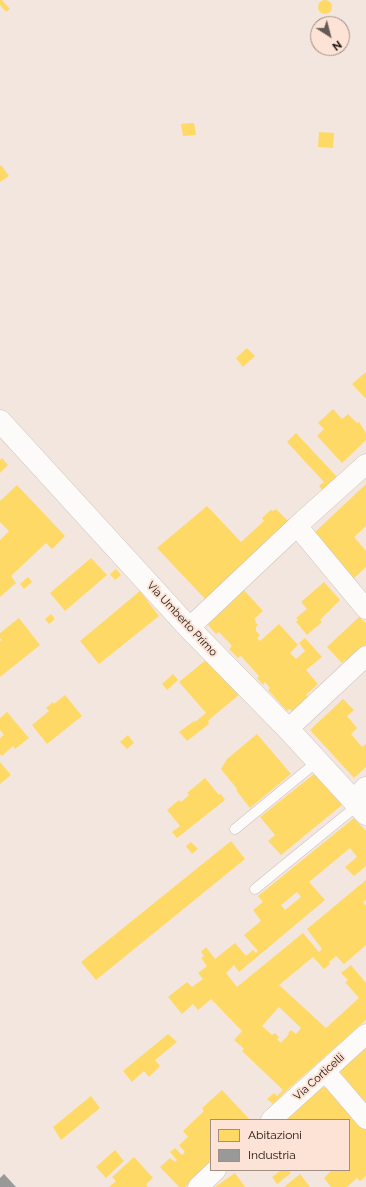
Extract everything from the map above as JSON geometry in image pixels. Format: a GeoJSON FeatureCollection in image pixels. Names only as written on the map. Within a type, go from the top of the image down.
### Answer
{"type":"FeatureCollection","features":[{"type":"Feature","properties":{"kind":"main road","name":"Via Umberto Primo"},"geometry":{"type":"LineString","coordinates":[[1,424],[189,628],[318,761],[361,802]]}},
{"type":"Feature","properties":{"kind":"street"},"geometry":{"type":"LineString","coordinates":[[189,628],[297,526],[366,464]]}},
{"type":"Feature","properties":{"kind":"street"},"geometry":{"type":"LineString","coordinates":[[297,526],[366,609]]}},
{"type":"Feature","properties":{"kind":"street"},"geometry":{"type":"LineString","coordinates":[[288,729],[366,656]]}},
{"type":"Feature","properties":{"kind":"street","name":"Via Corticelli"},"geometry":{"type":"LineString","coordinates":[[272,1119],[366,1034]]}},
{"type":"Feature","properties":{"kind":"street"},"geometry":{"type":"LineString","coordinates":[[325,1071],[366,1119]]}},
{"type":"Feature","properties":{"kind":"street"},"geometry":{"type":"LineString","coordinates":[[198,1187],[215,1171]]}},
{"type":"Feature","properties":{"kind":"lane"},"geometry":{"type":"LineString","coordinates":[[235,829],[318,761]]}},
{"type":"Feature","properties":{"kind":"lane"},"geometry":{"type":"LineString","coordinates":[[255,889],[361,802]]}},
{"type":"Feature","properties":{"kind":"building: Abitazioni"},"geometry":{"type":"Polygon","coordinates":[[[0,0],[2,0],[10,9],[6,12],[0,5],[0,0]]]}},
{"type":"Feature","properties":{"kind":"building: Abitazioni"},"geometry":{"type":"Polygon","coordinates":[[[325,0],[330,2],[332,7],[330,12],[325,14],[320,12],[318,7],[320,2],[325,0]]]}},
{"type":"Feature","properties":{"kind":"building: Abitazioni"},"geometry":{"type":"Polygon","coordinates":[[[194,123],[196,135],[183,136],[181,124],[194,123]]]}},
{"type":"Feature","properties":{"kind":"building: Abitazioni"},"geometry":{"type":"Polygon","coordinates":[[[319,132],[334,133],[333,148],[318,147],[319,132]]]}},
{"type":"Feature","properties":{"kind":"building: Abitazioni"},"geometry":{"type":"Polygon","coordinates":[[[1,165],[9,176],[0,182],[0,166],[1,165]]]}},
{"type":"Feature","properties":{"kind":"building: Abitazioni"},"geometry":{"type":"Polygon","coordinates":[[[247,348],[255,356],[243,367],[236,358],[247,348]]]}},
{"type":"Feature","properties":{"kind":"building: Abitazioni"},"geometry":{"type":"Polygon","coordinates":[[[366,372],[366,397],[365,398],[352,384],[366,372]]]}},
{"type":"Feature","properties":{"kind":"building: Abitazioni"},"geometry":{"type":"Polygon","coordinates":[[[333,409],[342,419],[348,414],[357,423],[359,422],[366,433],[366,440],[342,463],[317,436],[324,429],[318,423],[333,409]]]}},
{"type":"Feature","properties":{"kind":"building: Abitazioni"},"geometry":{"type":"Polygon","coordinates":[[[296,433],[338,478],[324,492],[319,486],[324,482],[287,442],[296,433]]]}},
{"type":"Feature","properties":{"kind":"building: Abitazioni"},"geometry":{"type":"Polygon","coordinates":[[[2,458],[8,465],[0,473],[0,460],[2,458]]]}},
{"type":"Feature","properties":{"kind":"building: Abitazioni"},"geometry":{"type":"Polygon","coordinates":[[[366,484],[366,526],[354,537],[366,551],[366,567],[352,580],[313,534],[366,484]]]}},
{"type":"Feature","properties":{"kind":"building: Abitazioni"},"geometry":{"type":"Polygon","coordinates":[[[17,485],[65,536],[52,549],[46,543],[11,576],[16,583],[0,597],[0,540],[9,531],[0,522],[0,501],[17,485]]]}},
{"type":"Feature","properties":{"kind":"building: Abitazioni"},"geometry":{"type":"Polygon","coordinates":[[[207,506],[241,542],[264,521],[262,518],[271,510],[273,511],[276,509],[289,522],[206,600],[157,548],[207,506]]]}},
{"type":"Feature","properties":{"kind":"building: Abitazioni"},"geometry":{"type":"Polygon","coordinates":[[[91,558],[107,575],[65,611],[50,593],[91,558]]]}},
{"type":"Feature","properties":{"kind":"building: Abitazioni"},"geometry":{"type":"Polygon","coordinates":[[[116,569],[121,575],[115,580],[110,574],[116,569]]]}},
{"type":"Feature","properties":{"kind":"building: Abitazioni"},"geometry":{"type":"Polygon","coordinates":[[[28,577],[32,582],[24,589],[20,584],[28,577]]]}},
{"type":"Feature","properties":{"kind":"building: Abitazioni"},"geometry":{"type":"Polygon","coordinates":[[[324,582],[340,600],[320,620],[322,622],[307,635],[296,622],[298,620],[296,618],[307,609],[301,602],[324,582]]]}},
{"type":"Feature","properties":{"kind":"building: Abitazioni"},"geometry":{"type":"Polygon","coordinates":[[[243,589],[263,611],[254,619],[258,625],[256,627],[256,631],[260,635],[257,638],[260,641],[279,624],[298,645],[290,653],[296,659],[305,651],[299,643],[305,638],[322,657],[306,670],[318,684],[306,695],[309,699],[293,713],[290,709],[287,711],[268,690],[270,688],[265,682],[263,685],[257,678],[259,676],[241,656],[238,658],[229,649],[232,646],[219,632],[216,634],[208,625],[210,623],[208,621],[243,589]]]}},
{"type":"Feature","properties":{"kind":"building: Abitazioni"},"geometry":{"type":"Polygon","coordinates":[[[140,591],[159,616],[99,664],[80,641],[140,591]]]}},
{"type":"Feature","properties":{"kind":"building: Abitazioni"},"geometry":{"type":"Polygon","coordinates":[[[51,614],[55,619],[49,624],[45,619],[51,614]]]}},
{"type":"Feature","properties":{"kind":"building: Abitazioni"},"geometry":{"type":"Polygon","coordinates":[[[359,617],[366,623],[366,645],[347,663],[345,660],[342,663],[327,647],[359,617]]]}},
{"type":"Feature","properties":{"kind":"building: Abitazioni"},"geometry":{"type":"Polygon","coordinates":[[[19,618],[40,645],[0,677],[0,641],[2,640],[0,638],[0,633],[19,618]]]}},
{"type":"Feature","properties":{"kind":"building: Abitazioni"},"geometry":{"type":"Polygon","coordinates":[[[207,659],[240,694],[211,718],[208,721],[209,724],[187,741],[179,732],[206,713],[179,682],[207,659]]]}},
{"type":"Feature","properties":{"kind":"building: Abitazioni"},"geometry":{"type":"Polygon","coordinates":[[[173,674],[178,680],[167,690],[162,684],[173,674]]]}},
{"type":"Feature","properties":{"kind":"building: Abitazioni"},"geometry":{"type":"Polygon","coordinates":[[[65,695],[82,716],[47,744],[32,725],[49,711],[46,708],[53,702],[54,704],[65,695]]]}},
{"type":"Feature","properties":{"kind":"building: Abitazioni"},"geometry":{"type":"Polygon","coordinates":[[[343,699],[354,710],[347,716],[357,728],[351,734],[362,747],[366,744],[366,767],[354,778],[310,730],[343,699]]]}},
{"type":"Feature","properties":{"kind":"building: Abitazioni"},"geometry":{"type":"Polygon","coordinates":[[[7,712],[29,738],[15,749],[13,746],[2,756],[0,754],[0,738],[4,735],[0,730],[0,718],[7,712]]]}},
{"type":"Feature","properties":{"kind":"building: Abitazioni"},"geometry":{"type":"Polygon","coordinates":[[[257,734],[291,774],[250,808],[221,769],[227,759],[257,734]]]}},
{"type":"Feature","properties":{"kind":"building: Abitazioni"},"geometry":{"type":"Polygon","coordinates":[[[128,735],[134,743],[127,749],[120,742],[128,735]]]}},
{"type":"Feature","properties":{"kind":"building: Abitazioni"},"geometry":{"type":"Polygon","coordinates":[[[0,762],[11,775],[0,784],[0,762]]]}},
{"type":"Feature","properties":{"kind":"building: Abitazioni"},"geometry":{"type":"Polygon","coordinates":[[[314,774],[342,805],[281,855],[268,841],[275,835],[260,817],[314,774]]]}},
{"type":"Feature","properties":{"kind":"building: Abitazioni"},"geometry":{"type":"Polygon","coordinates":[[[205,778],[225,800],[177,838],[172,832],[180,826],[167,810],[179,800],[181,802],[189,795],[187,793],[205,778]]]}},
{"type":"Feature","properties":{"kind":"building: Abitazioni"},"geometry":{"type":"Polygon","coordinates":[[[354,818],[366,831],[366,866],[354,876],[345,867],[357,857],[350,848],[309,882],[325,900],[239,972],[234,965],[226,973],[237,987],[303,933],[319,952],[322,949],[307,929],[366,880],[366,900],[363,902],[366,906],[366,945],[344,964],[336,956],[324,969],[313,957],[279,985],[326,1028],[359,998],[345,982],[348,980],[341,973],[351,965],[366,983],[366,1020],[273,1104],[267,1099],[274,1093],[277,1096],[283,1090],[242,1051],[244,1049],[234,1040],[242,1031],[211,999],[198,1010],[193,1004],[182,1014],[168,997],[187,982],[192,987],[203,979],[198,973],[207,966],[201,958],[204,956],[201,952],[206,947],[215,959],[235,943],[246,956],[253,950],[256,953],[258,951],[244,935],[261,921],[253,910],[263,902],[258,896],[354,818]],[[297,892],[281,905],[285,910],[301,897],[297,892]],[[279,1007],[262,1026],[272,1035],[275,1033],[279,1037],[277,1039],[281,1043],[291,1030],[296,1034],[301,1028],[279,1007]]]}},
{"type":"Feature","properties":{"kind":"building: Abitazioni"},"geometry":{"type":"Polygon","coordinates":[[[231,841],[245,859],[96,980],[81,962],[231,841]]]}},
{"type":"Feature","properties":{"kind":"building: Abitazioni"},"geometry":{"type":"Polygon","coordinates":[[[191,842],[198,849],[192,854],[186,846],[191,842]]]}},
{"type":"Feature","properties":{"kind":"building: Abitazioni"},"geometry":{"type":"Polygon","coordinates":[[[168,1034],[177,1042],[155,1060],[160,1066],[149,1077],[144,1071],[132,1082],[123,1071],[168,1034]]]}},
{"type":"Feature","properties":{"kind":"building: Abitazioni"},"geometry":{"type":"Polygon","coordinates":[[[366,1046],[366,1103],[339,1071],[366,1046]]]}},
{"type":"Feature","properties":{"kind":"building: Abitazioni"},"geometry":{"type":"Polygon","coordinates":[[[320,1087],[332,1088],[366,1128],[366,1176],[360,1181],[357,1178],[347,1187],[331,1187],[324,1178],[331,1171],[350,1171],[350,1119],[285,1119],[320,1087]]]}},
{"type":"Feature","properties":{"kind":"building: Abitazioni"},"geometry":{"type":"Polygon","coordinates":[[[222,1090],[249,1119],[210,1119],[210,1164],[185,1187],[179,1187],[160,1167],[170,1158],[175,1162],[177,1160],[170,1152],[175,1148],[182,1155],[185,1152],[179,1145],[188,1137],[183,1131],[204,1111],[202,1108],[222,1090]]]}},
{"type":"Feature","properties":{"kind":"building: Abitazioni"},"geometry":{"type":"Polygon","coordinates":[[[91,1096],[100,1108],[61,1140],[53,1127],[91,1096]]]}},
{"type":"Feature","properties":{"kind":"building: Abitazioni"},"geometry":{"type":"Polygon","coordinates":[[[115,1150],[124,1161],[106,1178],[96,1167],[115,1150]]]}},
{"type":"Feature","properties":{"kind":"building: Abitazioni"},"geometry":{"type":"Polygon","coordinates":[[[134,1157],[153,1178],[146,1184],[148,1187],[109,1187],[116,1181],[112,1177],[134,1157]]]}},
{"type":"Feature","properties":{"kind":"building: Abitazioni"},"geometry":{"type":"Polygon","coordinates":[[[280,1171],[289,1171],[291,1173],[277,1184],[272,1177],[280,1171]]]}},
{"type":"Feature","properties":{"kind":"building: Abitazioni"},"geometry":{"type":"Polygon","coordinates":[[[235,1173],[245,1187],[215,1187],[235,1173]]]}},
{"type":"Feature","properties":{"kind":"building: Abitazioni"},"geometry":{"type":"Polygon","coordinates":[[[300,1174],[310,1187],[284,1187],[300,1174]]]}},
{"type":"Feature","properties":{"kind":"building: Industria"},"geometry":{"type":"Polygon","coordinates":[[[4,1174],[16,1187],[0,1187],[0,1178],[4,1174]]]}}]}
